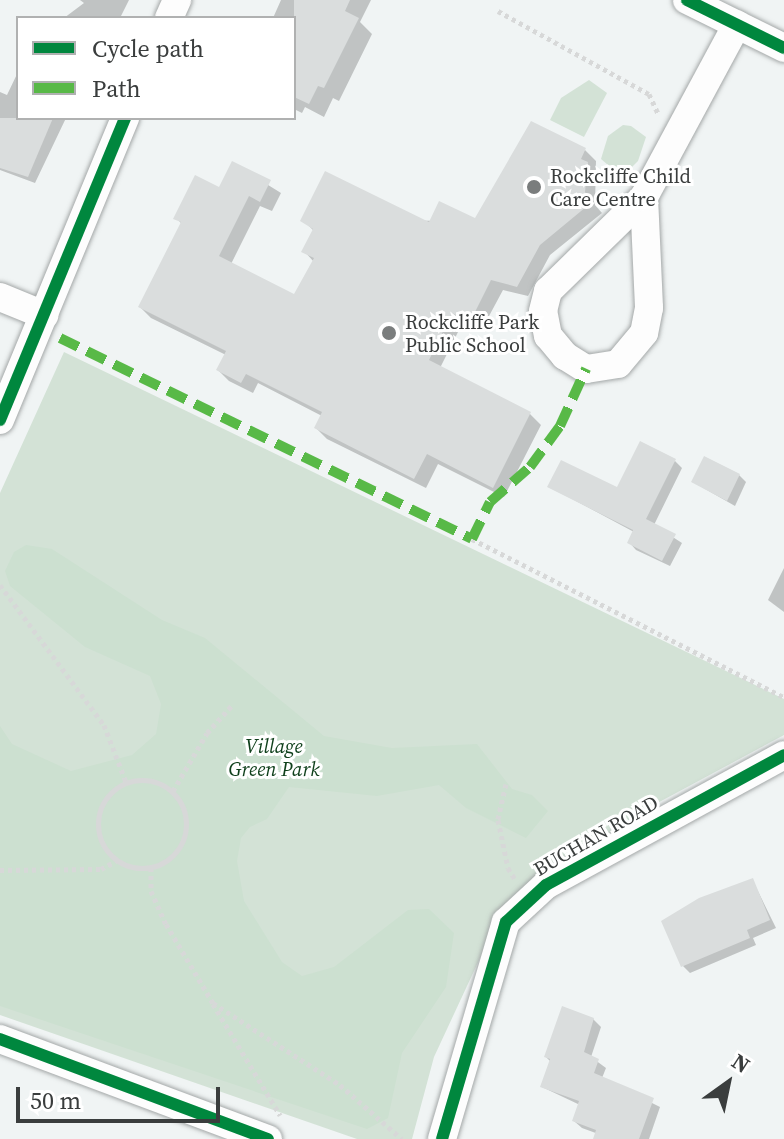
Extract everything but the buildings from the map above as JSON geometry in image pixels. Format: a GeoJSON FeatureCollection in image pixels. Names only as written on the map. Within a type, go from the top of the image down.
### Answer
{"type":"FeatureCollection","features":[{"type":"Feature","properties":{"kind":"street"},"geometry":{"type":"LineString","coordinates":[[687,0],[784,48]]}},
{"type":"Feature","properties":{"kind":"street"},"geometry":{"type":"LineString","coordinates":[[644,197],[649,308],[644,333],[618,364],[586,369],[565,356],[548,336],[543,311],[548,291],[644,197],[737,24]]}},
{"type":"Feature","properties":{"kind":"street"},"geometry":{"type":"LineString","coordinates":[[0,420],[124,120]]}},
{"type":"Feature","properties":{"kind":"street"},"geometry":{"type":"LineString","coordinates":[[0,297],[44,315]]}},
{"type":"Feature","properties":{"kind":"street","name":"BUCHAN ROAD"},"geometry":{"type":"LineString","coordinates":[[442,1139],[496,944],[506,922],[530,899],[784,755]]}},
{"type":"Feature","properties":{"kind":"street"},"geometry":{"type":"LineString","coordinates":[[0,1039],[277,1133]]}},
{"type":"Feature","properties":{"kind":"path"},"geometry":{"type":"LineString","coordinates":[[498,11],[649,94],[673,144]]}},
{"type":"Feature","properties":{"kind":"path"},"geometry":{"type":"LineString","coordinates":[[472,539],[784,697]]}},
{"type":"Feature","properties":{"kind":"path"},"geometry":{"type":"LineString","coordinates":[[0,585],[104,725],[126,782]]}},
{"type":"Feature","properties":{"kind":"path"},"geometry":{"type":"LineString","coordinates":[[173,791],[207,733],[232,705]]}},
{"type":"Feature","properties":{"kind":"path"},"geometry":{"type":"LineString","coordinates":[[151,780],[173,791],[185,812],[185,836],[173,857],[151,868],[116,861],[104,848],[97,822],[106,798],[126,782],[151,780]]}},
{"type":"Feature","properties":{"kind":"path"},"geometry":{"type":"LineString","coordinates":[[506,784],[500,832],[508,868],[530,899]]}},
{"type":"Feature","properties":{"kind":"path"},"geometry":{"type":"LineString","coordinates":[[0,870],[101,869],[116,861]]}},
{"type":"Feature","properties":{"kind":"path"},"geometry":{"type":"LineString","coordinates":[[151,868],[151,891],[183,961],[213,1003],[277,1133]]}},
{"type":"Feature","properties":{"kind":"path"},"geometry":{"type":"LineString","coordinates":[[213,1003],[340,1085],[402,1139]]}},
{"type":"Feature","properties":{"kind":"green space"},"geometry":{"type":"Polygon","coordinates":[[[589,80],[607,93],[584,137],[550,120],[561,98],[589,80]]]}},
{"type":"Feature","properties":{"kind":"green space"},"geometry":{"type":"Polygon","coordinates":[[[623,125],[631,126],[646,137],[638,161],[630,169],[608,165],[601,159],[608,136],[623,125]]]}},
{"type":"Feature","properties":{"kind":"green space","name":"Village Green Park"},"geometry":{"type":"Polygon","coordinates":[[[64,352],[784,699],[784,735],[650,807],[500,915],[434,1057],[412,1139],[357,1139],[0,1015],[0,493],[64,352]]]}},
{"type":"Feature","properties":{"kind":"green space"},"geometry":{"type":"Polygon","coordinates":[[[26,545],[52,549],[162,620],[205,638],[324,736],[392,748],[477,744],[512,789],[532,795],[548,811],[526,838],[466,808],[439,785],[377,796],[289,787],[267,819],[250,827],[241,838],[237,861],[244,901],[282,962],[302,976],[334,967],[408,910],[429,909],[454,933],[446,987],[402,1053],[388,1118],[367,1129],[0,1006],[0,726],[12,744],[71,771],[132,755],[156,734],[161,704],[150,676],[85,647],[10,586],[5,571],[14,552],[26,545]]]}},
{"type":"Feature","properties":{"kind":"marked path"},"geometry":{"type":"LineString","coordinates":[[60,338],[472,539],[490,502],[530,467],[560,426],[586,369]]}},
{"type":"Feature","properties":{"kind":"cycle path"},"geometry":{"type":"LineString","coordinates":[[687,0],[784,48]]}},
{"type":"Feature","properties":{"kind":"cycle path"},"geometry":{"type":"LineString","coordinates":[[0,420],[124,120]]}},
{"type":"Feature","properties":{"kind":"cycle path"},"geometry":{"type":"LineString","coordinates":[[442,1139],[506,922],[546,885],[784,755]]}},
{"type":"Feature","properties":{"kind":"cycle path"},"geometry":{"type":"LineString","coordinates":[[0,1039],[268,1139]]}},
{"type":"Feature","properties":{"kind":"place","name":"Rockcliffe Child Care Centre"},"geometry":{"type":"Point","coordinates":[534,187]}},
{"type":"Feature","properties":{"kind":"place","name":"Rockcliffe Park Public School"},"geometry":{"type":"Point","coordinates":[389,333]}}]}
